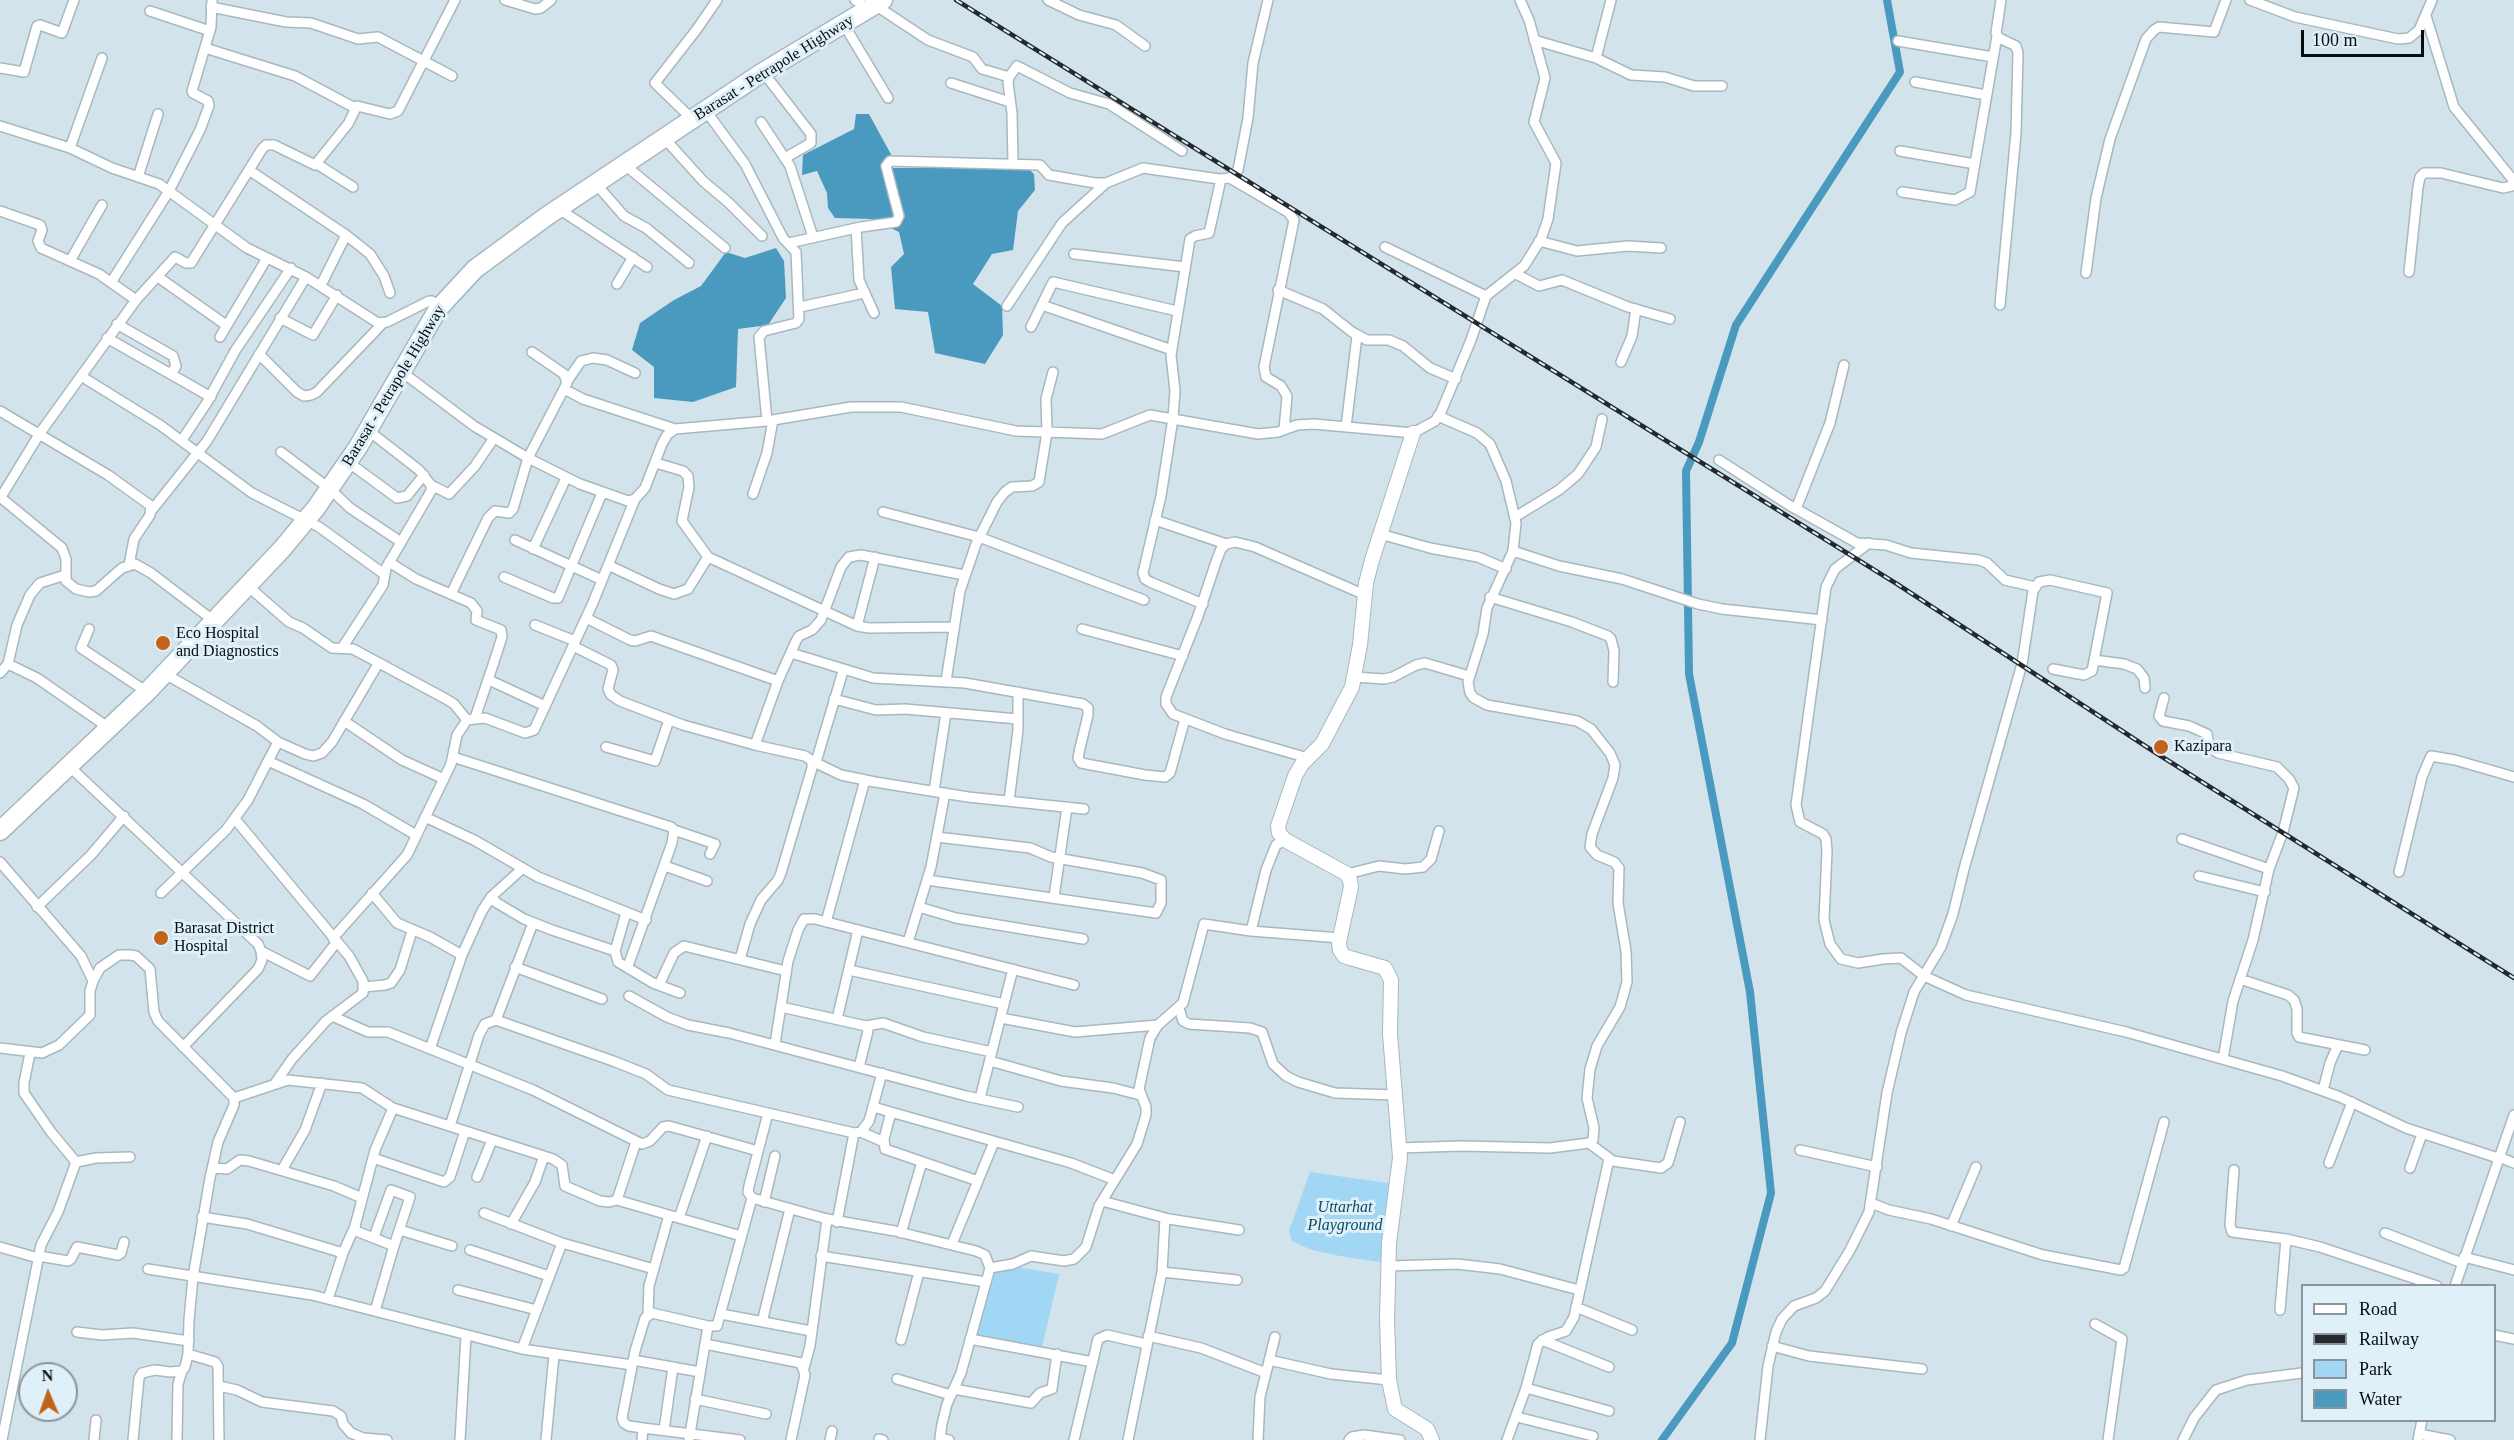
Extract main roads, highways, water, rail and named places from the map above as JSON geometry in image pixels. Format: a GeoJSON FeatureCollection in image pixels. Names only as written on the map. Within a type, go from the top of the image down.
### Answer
{"type":"FeatureCollection","features":[{"type":"Feature","properties":{"kind":"highway","name":"Barasat - Petrapole Highway"},"geometry":{"type":"LineString","coordinates":[[0,831],[165,674],[249,586],[305,521],[330,489],[369,431],[438,309],[475,269],[596,184],[763,72],[843,23],[870,3]]}},
{"type":"Feature","properties":{"kind":"water"},"geometry":{"type":"Polygon","coordinates":[[[856,114],[869,114],[893,158],[893,168],[942,168],[950,161],[1023,164],[1034,174],[1035,190],[1018,211],[1013,250],[992,254],[973,284],[1002,306],[1003,335],[985,364],[935,353],[928,312],[895,309],[891,267],[904,254],[899,232],[872,219],[835,218],[828,208],[827,193],[817,171],[802,175],[803,155],[854,129],[856,114]]]}},
{"type":"Feature","properties":{"kind":"water"},"geometry":{"type":"Polygon","coordinates":[[[776,248],[784,261],[786,298],[768,325],[738,329],[736,387],[693,402],[654,398],[654,367],[632,350],[640,323],[674,300],[701,286],[726,252],[745,258],[776,248]]]}},
{"type":"Feature","properties":{"kind":"waterway"},"geometry":{"type":"LineString","coordinates":[[1662,1440],[1732,1343],[1771,1193],[1750,992],[1689,674],[1686,471],[1699,442],[1736,325],[1900,72],[1887,0]]}},
{"type":"Feature","properties":{"kind":"railway"},"geometry":{"type":"LineString","coordinates":[[956,0],[1897,584],[2156,753],[2514,978]]}},
{"type":"Feature","properties":{"kind":"place","name":"Eco Hospital and Diagnostics"},"geometry":{"type":"Point","coordinates":[163,643]}},
{"type":"Feature","properties":{"kind":"place","name":"Kazipara"},"geometry":{"type":"Point","coordinates":[2161,747]}},
{"type":"Feature","properties":{"kind":"place","name":"Barasat District Hospital"},"geometry":{"type":"Point","coordinates":[161,938]}},
{"type":"Feature","properties":{"kind":"park label","name":"Uttarhat Playground"},"geometry":{"type":"Point","coordinates":[1345,1217]}}]}
